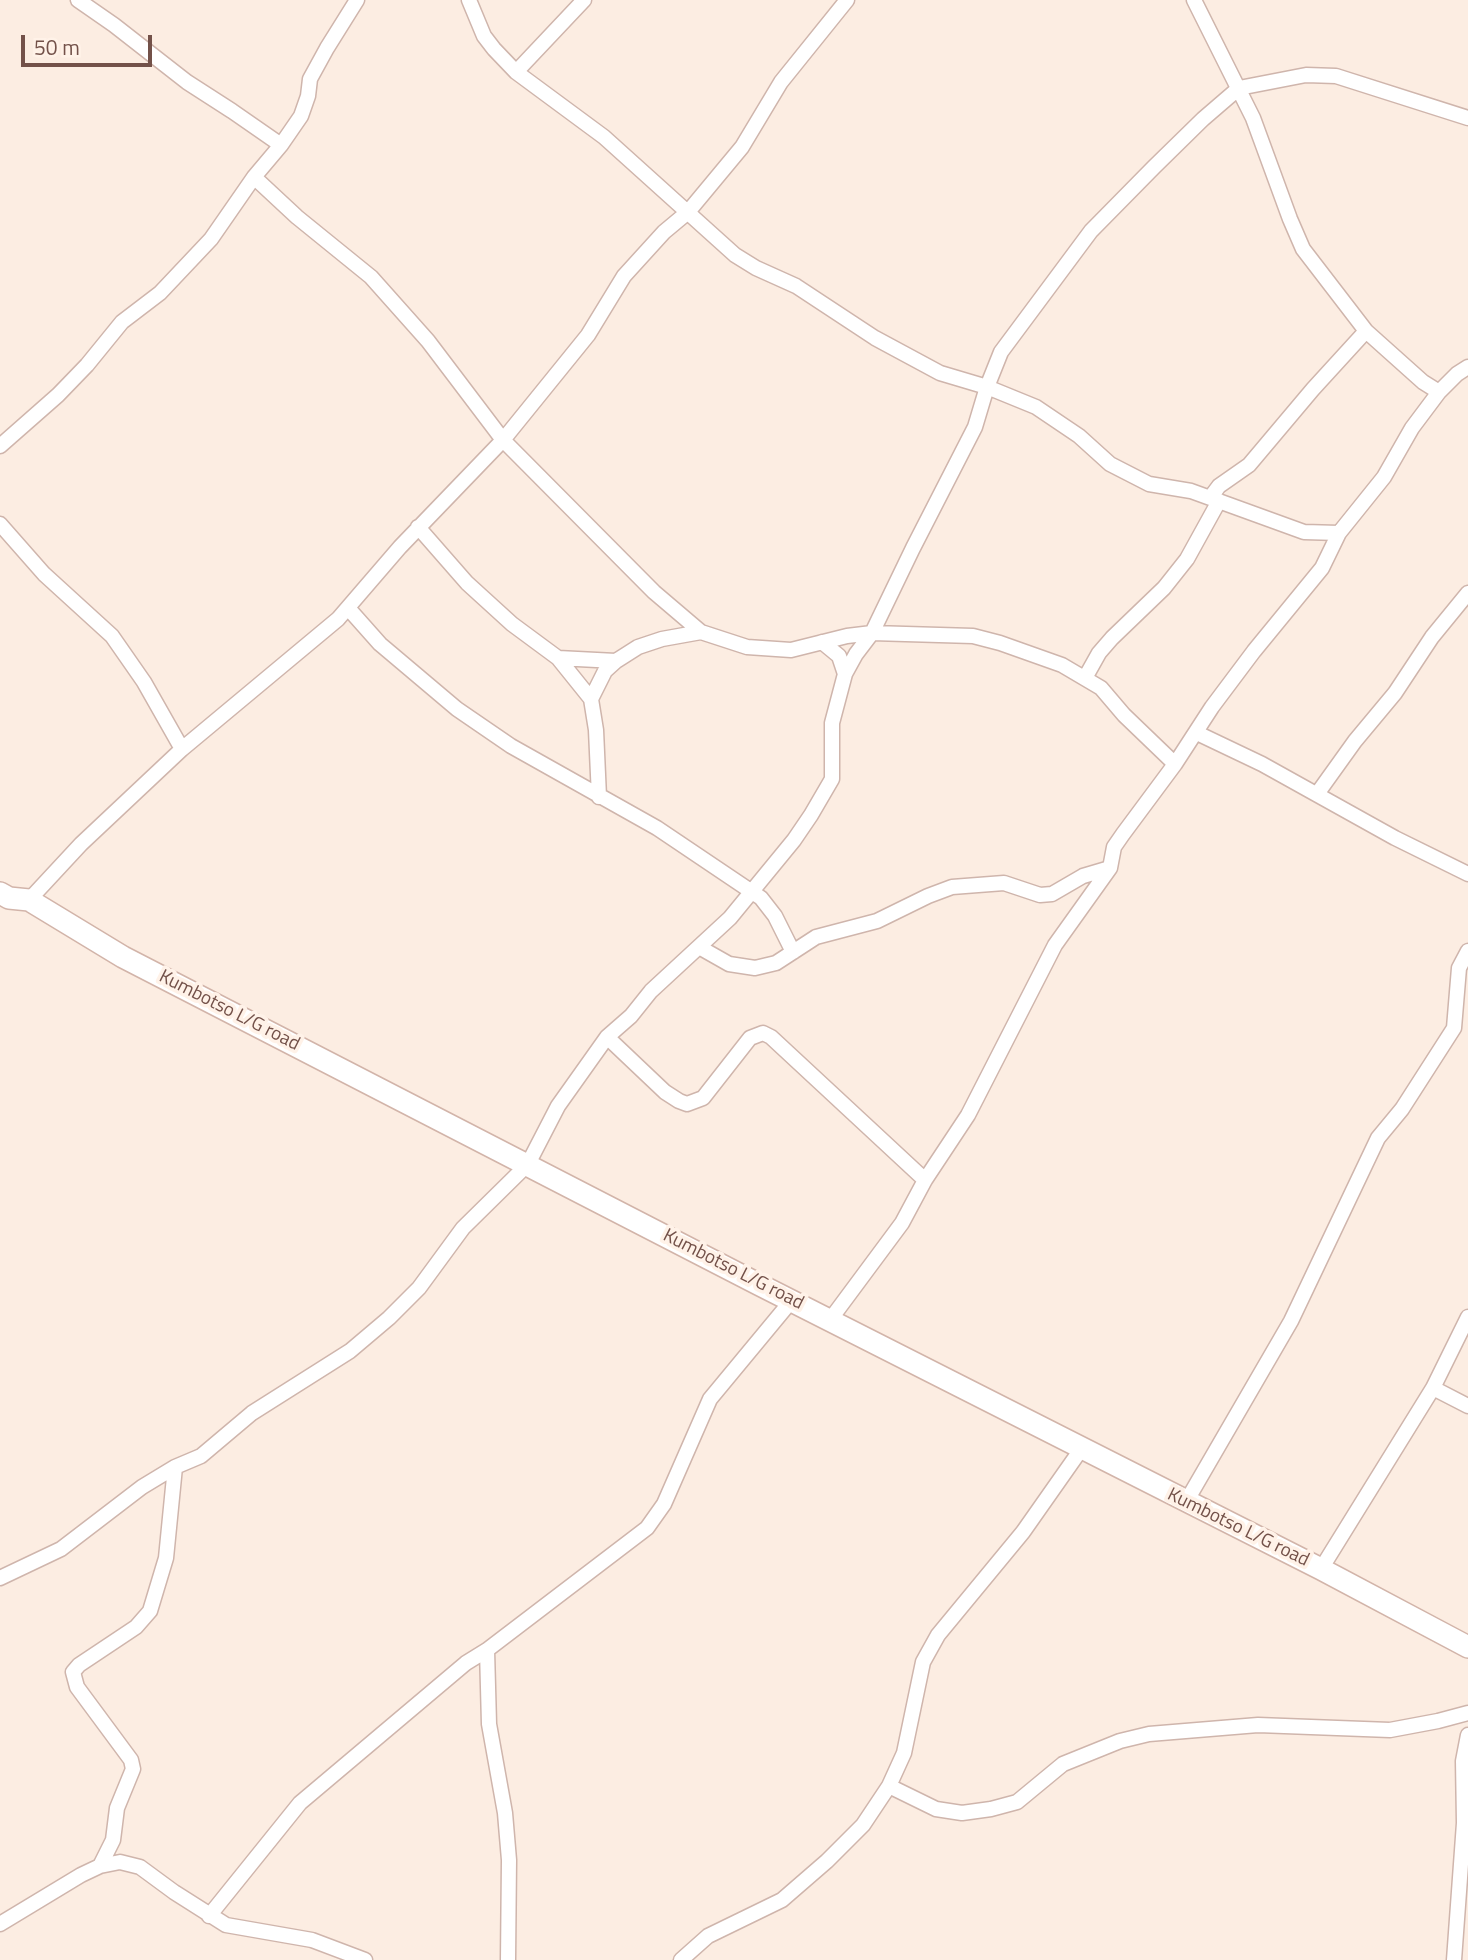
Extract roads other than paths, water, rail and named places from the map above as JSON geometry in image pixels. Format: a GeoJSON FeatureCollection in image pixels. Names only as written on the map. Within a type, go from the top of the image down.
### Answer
{"type":"FeatureCollection","features":[{"type":"Feature","properties":{"kind":"main road","name":"Kumbotso L/G road"},"geometry":{"type":"LineString","coordinates":[[0,893],[9,898],[29,900],[123,957],[1321,1569],[1468,1647]]}},
{"type":"Feature","properties":{"kind":"street"},"geometry":{"type":"LineString","coordinates":[[78,0],[187,82],[281,145]]}},
{"type":"Feature","properties":{"kind":"street"},"geometry":{"type":"LineString","coordinates":[[0,446],[58,395],[122,322],[160,293],[211,239],[301,116],[310,79],[357,0]]}},
{"type":"Feature","properties":{"kind":"street"},"geometry":{"type":"LineString","coordinates":[[469,0],[484,36],[516,72],[604,137],[735,255],[796,286],[875,338],[940,373],[987,387],[1036,407],[1079,436],[1110,464],[1149,484],[1191,491],[1304,532],[1339,533]]}},
{"type":"Feature","properties":{"kind":"street"},"geometry":{"type":"LineString","coordinates":[[516,72],[584,0]]}},
{"type":"Feature","properties":{"kind":"street"},"geometry":{"type":"LineString","coordinates":[[29,900],[81,844],[181,749],[306,647],[348,608],[418,527],[503,440],[588,335],[624,276],[664,232],[688,212],[742,147],[781,82],[847,0]]}},
{"type":"Feature","properties":{"kind":"street"},"geometry":{"type":"LineString","coordinates":[[1194,0],[1253,118],[1303,249],[1366,331],[1439,393]]}},
{"type":"Feature","properties":{"kind":"street"},"geometry":{"type":"LineString","coordinates":[[0,1578],[61,1549],[142,1487],[175,1467],[201,1456],[253,1413],[350,1351],[419,1289],[463,1228],[528,1164],[558,1106],[607,1037],[730,918],[811,816],[832,779],[832,723],[845,674],[872,634],[912,548],[975,427],[1001,352],[1091,231],[1203,119],[1239,88],[1306,75],[1336,76],[1468,118]]}},
{"type":"Feature","properties":{"kind":"street"},"geometry":{"type":"LineString","coordinates":[[254,177],[297,217],[371,277],[428,341],[503,440],[654,592],[701,632],[747,647],[791,650],[872,634],[973,636],[1062,665],[1101,688],[1124,715],[1175,764]]}},
{"type":"Feature","properties":{"kind":"street"},"geometry":{"type":"LineString","coordinates":[[1085,678],[1099,653],[1164,588],[1187,559],[1203,534],[1219,486],[1249,465],[1366,331]]}},
{"type":"Feature","properties":{"kind":"street"},"geometry":{"type":"LineString","coordinates":[[830,1320],[902,1223],[925,1180],[968,1115],[1055,946],[1110,868],[1114,847],[1197,733],[1212,707],[1322,568],[1339,533],[1384,477],[1412,428],[1439,393],[1457,374],[1468,367]]}},
{"type":"Feature","properties":{"kind":"street"},"geometry":{"type":"LineString","coordinates":[[0,524],[44,574],[112,635],[144,682],[181,749]]}},
{"type":"Feature","properties":{"kind":"street"},"geometry":{"type":"LineString","coordinates":[[418,527],[467,583],[512,624],[558,658],[591,699],[596,730],[599,797]]}},
{"type":"Feature","properties":{"kind":"street"},"geometry":{"type":"LineString","coordinates":[[1317,794],[1355,741],[1395,693],[1432,637],[1468,593]]}},
{"type":"Feature","properties":{"kind":"street"},"geometry":{"type":"LineString","coordinates":[[348,608],[380,644],[457,709],[511,746],[657,828],[768,905],[793,953]]}},
{"type":"Feature","properties":{"kind":"street"},"geometry":{"type":"LineString","coordinates":[[591,699],[605,671],[638,647],[662,639],[701,632]]}},
{"type":"Feature","properties":{"kind":"street"},"geometry":{"type":"LineString","coordinates":[[822,642],[839,656],[845,674]]}},
{"type":"Feature","properties":{"kind":"street"},"geometry":{"type":"LineString","coordinates":[[558,658],[616,661]]}},
{"type":"Feature","properties":{"kind":"street"},"geometry":{"type":"LineString","coordinates":[[1197,733],[1468,874]]}},
{"type":"Feature","properties":{"kind":"street"},"geometry":{"type":"LineString","coordinates":[[699,947],[729,964],[755,968],[776,963],[816,937],[877,921],[952,887],[1004,883],[1040,895],[1052,894],[1083,876],[1110,868]]}},
{"type":"Feature","properties":{"kind":"street"},"geometry":{"type":"LineString","coordinates":[[1186,1502],[1291,1321],[1378,1138],[1402,1109],[1454,1028],[1459,968],[1468,951]]}},
{"type":"Feature","properties":{"kind":"street"},"geometry":{"type":"LineString","coordinates":[[607,1037],[665,1092],[687,1104],[703,1098],[750,1038],[763,1033],[771,1037],[925,1180]]}},
{"type":"Feature","properties":{"kind":"street"},"geometry":{"type":"LineString","coordinates":[[209,1916],[300,1803],[466,1662],[487,1650],[647,1528],[664,1504],[710,1399],[792,1300]]}},
{"type":"Feature","properties":{"kind":"street"},"geometry":{"type":"LineString","coordinates":[[1321,1569],[1433,1388],[1468,1317]]}},
{"type":"Feature","properties":{"kind":"street"},"geometry":{"type":"LineString","coordinates":[[1433,1388],[1468,1406]]}},
{"type":"Feature","properties":{"kind":"street"},"geometry":{"type":"LineString","coordinates":[[681,1960],[708,1936],[782,1900],[863,1825],[889,1786],[904,1753],[923,1662],[938,1636],[1023,1532],[1082,1448]]}},
{"type":"Feature","properties":{"kind":"street"},"geometry":{"type":"LineString","coordinates":[[100,1866],[113,1840],[117,1808],[132,1769],[131,1760],[77,1687],[73,1672],[79,1665],[136,1627],[150,1611],[166,1558],[175,1467]]}},
{"type":"Feature","properties":{"kind":"street"},"geometry":{"type":"LineString","coordinates":[[487,1650],[489,1724],[505,1813],[509,1860],[508,1960]]}},
{"type":"Feature","properties":{"kind":"street"},"geometry":{"type":"LineString","coordinates":[[889,1786],[936,1810],[961,1813],[1017,1802],[1063,1764],[1120,1741],[1149,1734],[1258,1726],[1390,1730],[1468,1713]]}},
{"type":"Feature","properties":{"kind":"street"},"geometry":{"type":"LineString","coordinates":[[1454,1960],[1464,1823],[1463,1761],[1468,1735]]}},
{"type":"Feature","properties":{"kind":"street"},"geometry":{"type":"LineString","coordinates":[[0,1924],[100,1866],[120,1862],[140,1867],[226,1925],[313,1940],[365,1960]]}}]}
